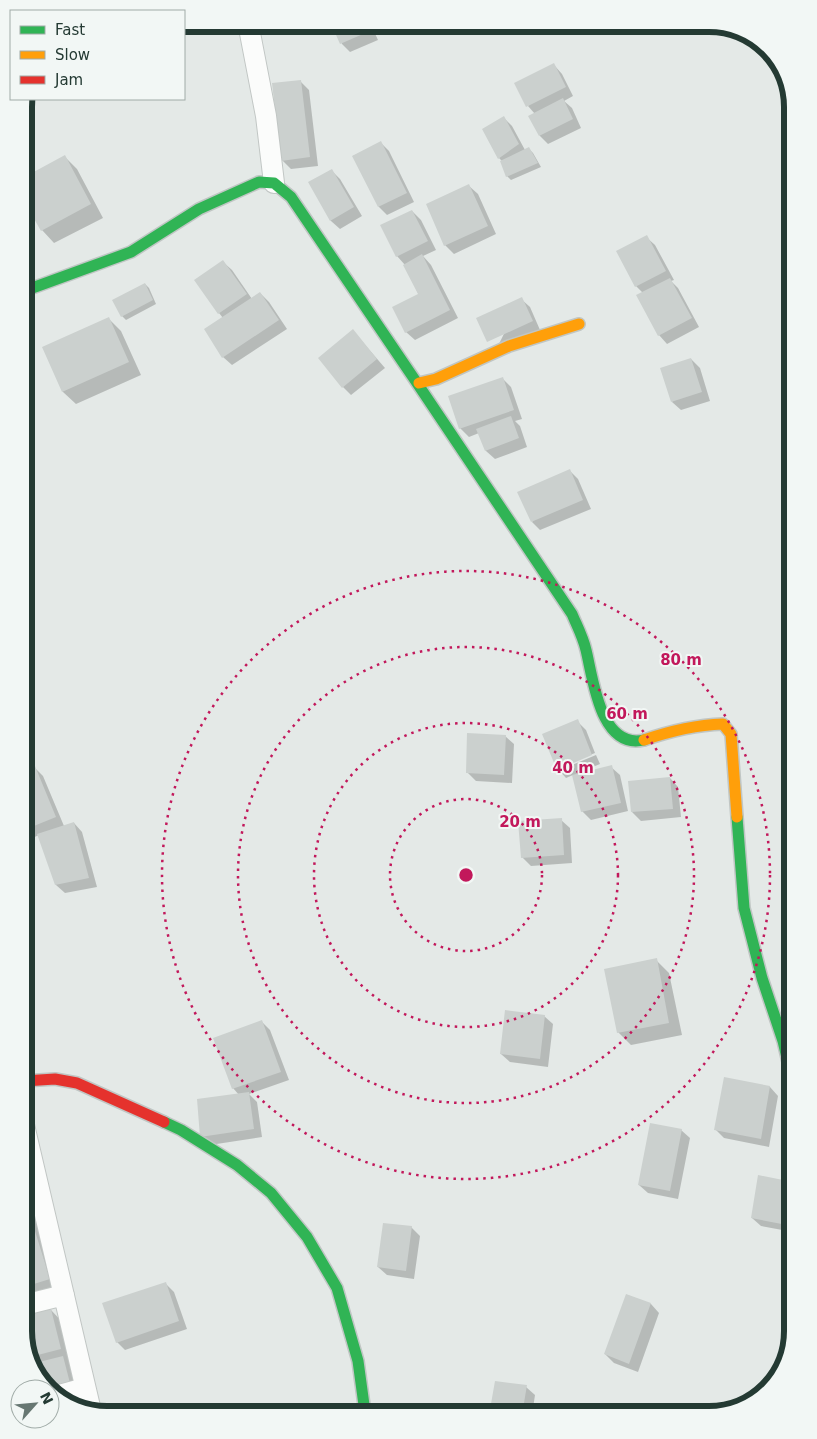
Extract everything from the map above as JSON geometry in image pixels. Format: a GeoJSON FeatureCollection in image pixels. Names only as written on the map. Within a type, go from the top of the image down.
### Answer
{"type":"FeatureCollection","features":[{"type":"Feature","properties":{"kind":"street"},"geometry":{"type":"LineString","coordinates":[[249,32],[266,116],[274,184]]}},
{"type":"Feature","properties":{"kind":"street"},"geometry":{"type":"LineString","coordinates":[[33,288],[131,252],[199,208],[259,182],[274,184],[291,197],[572,614],[583,640],[597,699],[611,728],[617,734],[638,741],[662,733],[707,724],[724,724],[731,734],[744,908],[762,978],[784,1045]]}},
{"type":"Feature","properties":{"kind":"street"},"geometry":{"type":"LineString","coordinates":[[417,384],[436,379],[509,346],[579,324]]}},
{"type":"Feature","properties":{"kind":"street"},"geometry":{"type":"LineString","coordinates":[[32,1079],[53,1078],[70,1080],[181,1130],[237,1165],[271,1193],[307,1237],[337,1288],[358,1360],[364,1406]]}},
{"type":"Feature","properties":{"kind":"street"},"geometry":{"type":"LineString","coordinates":[[32,1160],[88,1404]]}},
{"type":"Feature","properties":{"kind":"street"},"geometry":{"type":"LineString","coordinates":[[32,1303],[64,1295]]}},
{"type":"Feature","properties":{"kind":"street"},"geometry":{"type":"LineString","coordinates":[[65,1393],[85,1388]]}},
{"type":"Feature","properties":{"kind":"building"},"geometry":{"type":"Polygon","coordinates":[[[335,32],[367,32],[340,44],[335,32]]]}},
{"type":"Feature","properties":{"kind":"building"},"geometry":{"type":"Polygon","coordinates":[[[554,63],[566,87],[526,107],[514,83],[554,63]]]}},
{"type":"Feature","properties":{"kind":"building"},"geometry":{"type":"Polygon","coordinates":[[[301,80],[310,157],[281,161],[272,83],[301,80]]]}},
{"type":"Feature","properties":{"kind":"building"},"geometry":{"type":"Polygon","coordinates":[[[563,98],[573,119],[539,136],[528,116],[563,98]]]}},
{"type":"Feature","properties":{"kind":"building"},"geometry":{"type":"Polygon","coordinates":[[[504,116],[519,144],[498,159],[482,129],[504,116]]]}},
{"type":"Feature","properties":{"kind":"building"},"geometry":{"type":"Polygon","coordinates":[[[381,141],[407,193],[378,207],[352,156],[381,141]]]}},
{"type":"Feature","properties":{"kind":"building"},"geometry":{"type":"Polygon","coordinates":[[[529,147],[538,163],[506,177],[500,161],[529,147]]]}},
{"type":"Feature","properties":{"kind":"building"},"geometry":{"type":"Polygon","coordinates":[[[65,155],[91,204],[41,231],[33,217],[33,184],[35,183],[33,172],[65,155]]]}},
{"type":"Feature","properties":{"kind":"building"},"geometry":{"type":"Polygon","coordinates":[[[332,169],[354,207],[330,221],[308,182],[332,169]]]}},
{"type":"Feature","properties":{"kind":"building"},"geometry":{"type":"Polygon","coordinates":[[[469,184],[488,226],[444,246],[426,204],[469,184]]]}},
{"type":"Feature","properties":{"kind":"building"},"geometry":{"type":"Polygon","coordinates":[[[412,210],[428,241],[396,257],[380,225],[412,210]]]}},
{"type":"Feature","properties":{"kind":"building"},"geometry":{"type":"Polygon","coordinates":[[[647,235],[666,271],[635,287],[616,251],[647,235]]]}},
{"type":"Feature","properties":{"kind":"building"},"geometry":{"type":"Polygon","coordinates":[[[422,254],[450,310],[405,333],[392,307],[418,294],[403,265],[422,254]]]}},
{"type":"Feature","properties":{"kind":"building"},"geometry":{"type":"Polygon","coordinates":[[[223,260],[247,294],[218,314],[194,280],[223,260]]]}},
{"type":"Feature","properties":{"kind":"building"},"geometry":{"type":"Polygon","coordinates":[[[670,278],[692,318],[658,336],[636,295],[670,278]]]}},
{"type":"Feature","properties":{"kind":"building"},"geometry":{"type":"Polygon","coordinates":[[[145,283],[153,300],[121,317],[112,300],[145,283]]]}},
{"type":"Feature","properties":{"kind":"building"},"geometry":{"type":"Polygon","coordinates":[[[260,292],[279,320],[222,358],[204,329],[260,292]]]}},
{"type":"Feature","properties":{"kind":"building"},"geometry":{"type":"Polygon","coordinates":[[[522,297],[533,321],[487,342],[476,318],[522,297]]]}},
{"type":"Feature","properties":{"kind":"building"},"geometry":{"type":"Polygon","coordinates":[[[109,317],[129,362],[62,392],[42,347],[109,317]]]}},
{"type":"Feature","properties":{"kind":"building"},"geometry":{"type":"Polygon","coordinates":[[[353,329],[377,359],[342,388],[318,358],[353,329]]]}},
{"type":"Feature","properties":{"kind":"building"},"geometry":{"type":"Polygon","coordinates":[[[691,358],[702,392],[671,402],[660,368],[691,358]]]}},
{"type":"Feature","properties":{"kind":"building"},"geometry":{"type":"Polygon","coordinates":[[[503,377],[514,410],[459,429],[448,396],[503,377]]]}},
{"type":"Feature","properties":{"kind":"building"},"geometry":{"type":"Polygon","coordinates":[[[511,416],[519,438],[485,451],[476,429],[511,416]]]}},
{"type":"Feature","properties":{"kind":"building"},"geometry":{"type":"Polygon","coordinates":[[[570,469],[583,500],[531,522],[517,492],[570,469]]]}},
{"type":"Feature","properties":{"kind":"building"},"geometry":{"type":"Polygon","coordinates":[[[578,719],[592,755],[557,770],[542,734],[578,719]]]}},
{"type":"Feature","properties":{"kind":"building"},"geometry":{"type":"Polygon","coordinates":[[[467,733],[506,735],[504,775],[466,773],[467,733]]]}},
{"type":"Feature","properties":{"kind":"building"},"geometry":{"type":"Polygon","coordinates":[[[612,765],[621,803],[581,812],[572,775],[612,765]]]}},
{"type":"Feature","properties":{"kind":"building"},"geometry":{"type":"Polygon","coordinates":[[[35,766],[56,817],[32,827],[32,767],[35,766]]]}},
{"type":"Feature","properties":{"kind":"building"},"geometry":{"type":"Polygon","coordinates":[[[670,777],[673,809],[631,812],[628,781],[670,777]]]}},
{"type":"Feature","properties":{"kind":"building"},"geometry":{"type":"Polygon","coordinates":[[[562,818],[564,855],[521,858],[518,821],[562,818]]]}},
{"type":"Feature","properties":{"kind":"building"},"geometry":{"type":"Polygon","coordinates":[[[74,822],[89,878],[55,885],[37,834],[74,822]]]}},
{"type":"Feature","properties":{"kind":"building"},"geometry":{"type":"Polygon","coordinates":[[[657,958],[669,1023],[617,1033],[604,969],[657,958]]]}},
{"type":"Feature","properties":{"kind":"building"},"geometry":{"type":"Polygon","coordinates":[[[505,1010],[545,1015],[540,1059],[500,1054],[505,1010]]]}},
{"type":"Feature","properties":{"kind":"building"},"geometry":{"type":"Polygon","coordinates":[[[262,1020],[281,1072],[232,1089],[213,1038],[262,1020]]]}},
{"type":"Feature","properties":{"kind":"building"},"geometry":{"type":"Polygon","coordinates":[[[724,1077],[770,1086],[761,1139],[714,1130],[724,1077]]]}},
{"type":"Feature","properties":{"kind":"building"},"geometry":{"type":"Polygon","coordinates":[[[249,1092],[254,1129],[200,1137],[197,1099],[249,1092]]]}},
{"type":"Feature","properties":{"kind":"building"},"geometry":{"type":"Polygon","coordinates":[[[650,1123],[682,1129],[670,1191],[638,1185],[650,1123]]]}},
{"type":"Feature","properties":{"kind":"building"},"geometry":{"type":"Polygon","coordinates":[[[758,1175],[784,1180],[784,1224],[751,1218],[758,1175]]]}},
{"type":"Feature","properties":{"kind":"building"},"geometry":{"type":"Polygon","coordinates":[[[32,1222],[50,1279],[32,1285],[32,1222]]]}},
{"type":"Feature","properties":{"kind":"building"},"geometry":{"type":"Polygon","coordinates":[[[383,1223],[412,1226],[406,1271],[377,1267],[383,1223]]]}},
{"type":"Feature","properties":{"kind":"building"},"geometry":{"type":"Polygon","coordinates":[[[166,1282],[179,1321],[116,1343],[102,1303],[166,1282]]]}},
{"type":"Feature","properties":{"kind":"building"},"geometry":{"type":"Polygon","coordinates":[[[626,1294],[651,1303],[629,1364],[604,1354],[626,1294]]]}},
{"type":"Feature","properties":{"kind":"building"},"geometry":{"type":"Polygon","coordinates":[[[51,1309],[61,1349],[37,1355],[33,1341],[32,1313],[51,1309]]]}},
{"type":"Feature","properties":{"kind":"building"},"geometry":{"type":"Polygon","coordinates":[[[63,1356],[71,1387],[61,1390],[60,1379],[50,1379],[39,1362],[63,1356]]]}},
{"type":"Feature","properties":{"kind":"building"},"geometry":{"type":"Polygon","coordinates":[[[495,1381],[527,1385],[524,1406],[491,1406],[495,1381]]]}},
{"type":"Feature","properties":{"kind":"building"},"geometry":{"type":"Polygon","coordinates":[[[756,1390],[743,1399],[733,1403],[726,1403],[756,1390]]]}},
{"type":"Feature","properties":{"kind":"traffic: fast"},"geometry":{"type":"LineString","coordinates":[[33,288],[131,252],[199,209],[259,182],[274,183],[291,197],[417,383],[419,383]]}},
{"type":"Feature","properties":{"kind":"traffic: fast"},"geometry":{"type":"LineString","coordinates":[[417,383],[572,614],[586,650],[601,709],[608,723],[617,734],[629,740],[644,740]]}},
{"type":"Feature","properties":{"kind":"traffic: fast"},"geometry":{"type":"LineString","coordinates":[[737,817],[744,908],[762,978],[784,1045]]}},
{"type":"Feature","properties":{"kind":"traffic: fast"},"geometry":{"type":"LineString","coordinates":[[164,1122],[181,1130],[237,1165],[271,1193],[307,1237],[337,1288],[358,1361],[364,1406]]}},
{"type":"Feature","properties":{"kind":"traffic: slow"},"geometry":{"type":"LineString","coordinates":[[419,383],[436,379],[509,346],[579,324]]}},
{"type":"Feature","properties":{"kind":"traffic: slow"},"geometry":{"type":"LineString","coordinates":[[644,740],[683,729],[723,724],[731,734],[737,817]]}},
{"type":"Feature","properties":{"kind":"traffic: jam"},"geometry":{"type":"LineString","coordinates":[[32,1080],[55,1079],[77,1083],[164,1122]]}}]}
